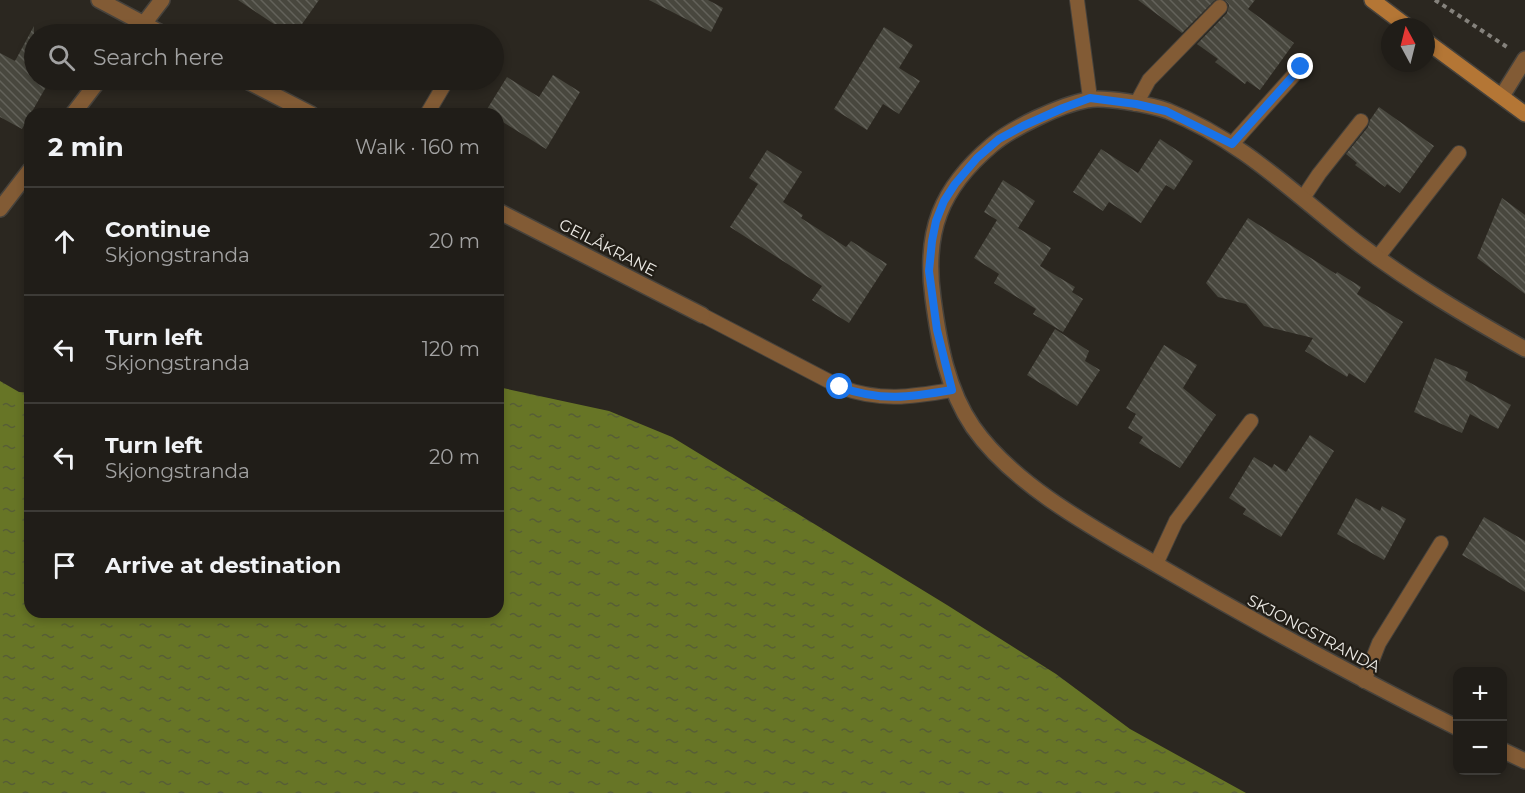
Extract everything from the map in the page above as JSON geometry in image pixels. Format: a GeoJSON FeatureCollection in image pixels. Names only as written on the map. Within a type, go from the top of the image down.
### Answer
{"type":"FeatureCollection","features":[{"type":"Feature","properties":{"kind":"main road"},"geometry":{"type":"LineString","coordinates":[[1372,0],[1396,18]]}},
{"type":"Feature","properties":{"kind":"main road"},"geometry":{"type":"LineString","coordinates":[[1435,48],[1525,114]]}},
{"type":"Feature","properties":{"kind":"street"},"geometry":{"type":"LineString","coordinates":[[99,0],[133,24]]}},
{"type":"Feature","properties":{"kind":"street"},"geometry":{"type":"LineString","coordinates":[[144,24],[162,0]]}},
{"type":"Feature","properties":{"kind":"street"},"geometry":{"type":"LineString","coordinates":[[1502,96],[1520,56]]}},
{"type":"Feature","properties":{"kind":"street"},"geometry":{"type":"LineString","coordinates":[[78,108],[91,90]]}},
{"type":"Feature","properties":{"kind":"street"},"geometry":{"type":"LineString","coordinates":[[264,90],[299,108]]}},
{"type":"Feature","properties":{"kind":"street","name":"SKJONGSTRANDA"},"geometry":{"type":"LineString","coordinates":[[1453,726],[1364,681],[1156,564],[1058,504],[1007,464],[973,427],[952,390],[937,330],[929,271],[936,221],[944,201],[955,184],[977,158],[999,139],[1063,108],[1090,98],[1136,104],[1166,111],[1232,144],[1263,165],[1377,258],[1525,349]]}},
{"type":"Feature","properties":{"kind":"street"},"geometry":{"type":"LineString","coordinates":[[0,209],[24,178]]}},
{"type":"Feature","properties":{"kind":"street","name":"GEILÅKRANE"},"geometry":{"type":"LineString","coordinates":[[504,214],[702,315]]}},
{"type":"Feature","properties":{"kind":"street"},"geometry":{"type":"LineString","coordinates":[[1507,752],[1525,761]]}},
{"type":"Feature","properties":{"kind":"lane"},"geometry":{"type":"LineString","coordinates":[[1077,0],[1090,98]]}},
{"type":"Feature","properties":{"kind":"lane"},"geometry":{"type":"LineString","coordinates":[[1136,104],[1149,80],[1220,8]]}},
{"type":"Feature","properties":{"kind":"lane"},"geometry":{"type":"LineString","coordinates":[[1232,144],[1301,67]]}},
{"type":"Feature","properties":{"kind":"lane"},"geometry":{"type":"LineString","coordinates":[[431,108],[441,90]]}},
{"type":"Feature","properties":{"kind":"lane"},"geometry":{"type":"LineString","coordinates":[[1303,198],[1361,120]]}},
{"type":"Feature","properties":{"kind":"lane"},"geometry":{"type":"LineString","coordinates":[[1377,258],[1459,153]]}},
{"type":"Feature","properties":{"kind":"lane"},"geometry":{"type":"LineString","coordinates":[[702,315],[840,387],[856,393],[878,398],[906,398],[952,390]]}},
{"type":"Feature","properties":{"kind":"lane"},"geometry":{"type":"LineString","coordinates":[[1156,564],[1176,522],[1251,421]]}},
{"type":"Feature","properties":{"kind":"lane"},"geometry":{"type":"LineString","coordinates":[[1364,681],[1378,643],[1441,543]]}},
{"type":"Feature","properties":{"kind":"path"},"geometry":{"type":"LineString","coordinates":[[1435,0],[1520,56]]}},
{"type":"Feature","properties":{"kind":"water"},"geometry":{"type":"Polygon","coordinates":[[[0,381],[24,392],[24,618],[504,618],[504,388],[609,411],[672,437],[1056,674],[1130,729],[1246,793],[0,793],[0,381]]]}},
{"type":"Feature","properties":{"kind":"building"},"geometry":{"type":"Polygon","coordinates":[[[238,0],[319,0],[302,24],[274,24],[238,0]]]}},
{"type":"Feature","properties":{"kind":"building"},"geometry":{"type":"Polygon","coordinates":[[[649,0],[708,0],[723,8],[711,32],[649,0]]]}},
{"type":"Feature","properties":{"kind":"building"},"geometry":{"type":"Polygon","coordinates":[[[1138,0],[1215,0],[1182,33],[1138,0]]]}},
{"type":"Feature","properties":{"kind":"building"},"geometry":{"type":"Polygon","coordinates":[[[1225,0],[1255,0],[1248,9],[1294,43],[1260,90],[1247,81],[1245,84],[1215,62],[1218,59],[1197,44],[1227,13],[1229,5],[1225,0]]]}},
{"type":"Feature","properties":{"kind":"building"},"geometry":{"type":"Polygon","coordinates":[[[884,27],[913,45],[899,68],[920,81],[899,114],[883,104],[867,130],[834,109],[884,27]]]}},
{"type":"Feature","properties":{"kind":"building"},"geometry":{"type":"Polygon","coordinates":[[[24,44],[24,90],[44,90],[34,108],[24,108],[22,129],[0,117],[0,53],[15,61],[24,44]]]}},
{"type":"Feature","properties":{"kind":"building"},"geometry":{"type":"Polygon","coordinates":[[[553,75],[580,92],[546,149],[504,123],[504,108],[488,108],[499,90],[504,90],[504,82],[507,77],[539,97],[553,75]]]}},
{"type":"Feature","properties":{"kind":"building"},"geometry":{"type":"Polygon","coordinates":[[[1379,107],[1434,146],[1400,193],[1387,184],[1385,187],[1355,165],[1357,163],[1346,154],[1368,127],[1379,107]]]}},
{"type":"Feature","properties":{"kind":"building"},"geometry":{"type":"Polygon","coordinates":[[[1160,139],[1193,161],[1174,190],[1166,185],[1141,223],[1109,202],[1103,211],[1073,192],[1101,149],[1138,173],[1160,139]]]}},
{"type":"Feature","properties":{"kind":"building"},"geometry":{"type":"Polygon","coordinates":[[[767,150],[802,172],[783,202],[803,215],[801,218],[846,247],[851,241],[887,264],[849,323],[812,300],[822,286],[730,227],[758,184],[749,178],[767,150]]]}},
{"type":"Feature","properties":{"kind":"building"},"geometry":{"type":"Polygon","coordinates":[[[1003,180],[1035,201],[1018,228],[1051,248],[1040,266],[1075,287],[1072,292],[1083,299],[1063,332],[1033,314],[1036,309],[994,283],[999,274],[974,258],[997,220],[984,212],[1003,180]]]}},
{"type":"Feature","properties":{"kind":"building"},"geometry":{"type":"Polygon","coordinates":[[[1502,198],[1525,215],[1525,294],[1477,258],[1502,198]]]}},
{"type":"Feature","properties":{"kind":"building"},"geometry":{"type":"Polygon","coordinates":[[[1248,218],[1336,274],[1337,272],[1361,287],[1357,294],[1403,322],[1365,383],[1349,373],[1347,377],[1305,351],[1313,338],[1264,326],[1246,304],[1218,297],[1206,283],[1248,218]]]}},
{"type":"Feature","properties":{"kind":"building"},"geometry":{"type":"Polygon","coordinates":[[[1055,329],[1089,351],[1085,361],[1100,370],[1077,406],[1027,375],[1055,329]]]}},
{"type":"Feature","properties":{"kind":"building"},"geometry":{"type":"Polygon","coordinates":[[[1164,345],[1197,365],[1183,388],[1216,415],[1180,468],[1139,443],[1143,437],[1128,428],[1136,414],[1126,408],[1164,345]]]}},
{"type":"Feature","properties":{"kind":"building"},"geometry":{"type":"Polygon","coordinates":[[[1435,358],[1468,372],[1465,380],[1511,405],[1498,429],[1470,414],[1462,433],[1414,412],[1435,358]]]}},
{"type":"Feature","properties":{"kind":"building"},"geometry":{"type":"Polygon","coordinates":[[[1310,435],[1334,451],[1281,537],[1243,514],[1246,509],[1229,498],[1254,457],[1272,468],[1274,464],[1286,472],[1310,435]]]}},
{"type":"Feature","properties":{"kind":"building"},"geometry":{"type":"Polygon","coordinates":[[[1356,498],[1380,511],[1382,506],[1406,519],[1384,560],[1337,534],[1356,498]]]}},
{"type":"Feature","properties":{"kind":"building"},"geometry":{"type":"Polygon","coordinates":[[[1484,517],[1525,541],[1525,592],[1462,555],[1484,517]]]}},
{"type":"Feature","properties":{"kind":"route"},"geometry":{"type":"LineString","coordinates":[[840,387],[878,398],[906,398],[952,390],[937,330],[929,271],[932,241],[936,221],[944,201],[955,184],[977,158],[999,139],[1023,126],[1090,98],[1136,104],[1166,111],[1232,144],[1301,67]]}}]}
